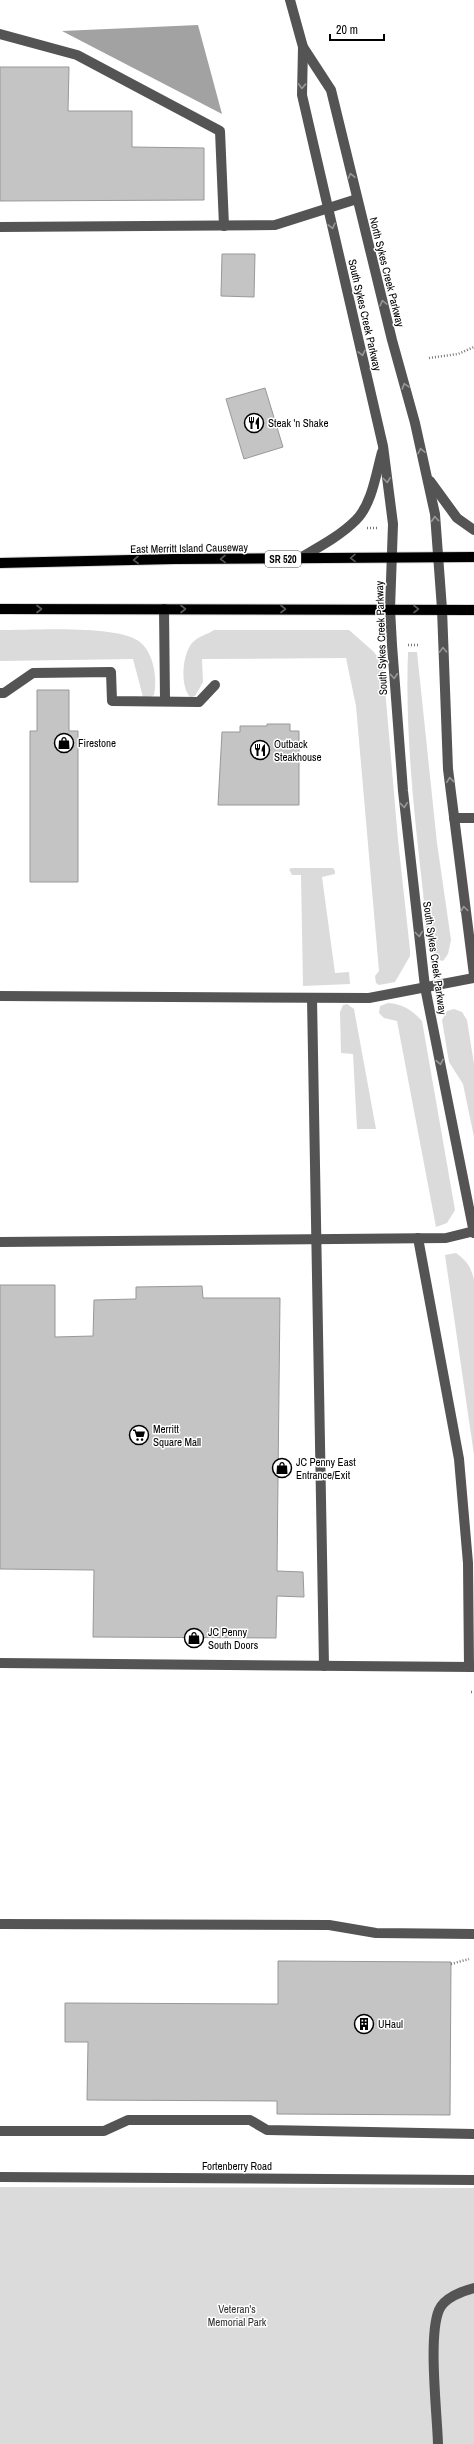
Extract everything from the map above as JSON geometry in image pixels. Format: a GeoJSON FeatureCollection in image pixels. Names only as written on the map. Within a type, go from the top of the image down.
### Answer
{"type":"FeatureCollection","features":[{"type":"Feature","properties":{"kind":"main road","name":"East Merritt Island Causeway"},"geometry":{"type":"LineString","coordinates":[[0,564],[300,558],[474,557]]}},
{"type":"Feature","properties":{"kind":"main road"},"geometry":{"type":"LineString","coordinates":[[0,609],[474,610]]}},
{"type":"Feature","properties":{"kind":"street","name":"North Sykes Creek Parkway"},"geometry":{"type":"LineString","coordinates":[[290,0],[303,47],[331,90],[357,200],[428,478],[435,514],[438,558]]}},
{"type":"Feature","properties":{"kind":"street"},"geometry":{"type":"LineString","coordinates":[[0,34],[77,55],[220,130],[224,226]]}},
{"type":"Feature","properties":{"kind":"street","name":"South Sykes Creek Parkway"},"geometry":{"type":"LineString","coordinates":[[303,47],[302,95],[383,446],[393,524],[390,609],[403,791],[425,987],[474,1232]]}},
{"type":"Feature","properties":{"kind":"street"},"geometry":{"type":"LineString","coordinates":[[0,227],[275,225],[357,200]]}},
{"type":"Feature","properties":{"kind":"street"},"geometry":{"type":"LineString","coordinates":[[300,558],[338,535],[357,520],[371,493],[383,446]]}},
{"type":"Feature","properties":{"kind":"street"},"geometry":{"type":"LineString","coordinates":[[428,478],[457,518],[474,530]]}},
{"type":"Feature","properties":{"kind":"street"},"geometry":{"type":"LineString","coordinates":[[438,558],[442,609],[448,769],[474,975]]}},
{"type":"Feature","properties":{"kind":"street"},"geometry":{"type":"LineString","coordinates":[[164,609],[165,700]]}},
{"type":"Feature","properties":{"kind":"street"},"geometry":{"type":"LineString","coordinates":[[0,693],[4,693],[33,673],[111,672],[112,701],[165,700],[199,702],[215,685]]}},
{"type":"Feature","properties":{"kind":"street"},"geometry":{"type":"LineString","coordinates":[[454,818],[474,818]]}},
{"type":"Feature","properties":{"kind":"street"},"geometry":{"type":"LineString","coordinates":[[0,996],[369,998],[474,978]]}},
{"type":"Feature","properties":{"kind":"street"},"geometry":{"type":"LineString","coordinates":[[312,998],[324,1666]]}},
{"type":"Feature","properties":{"kind":"street"},"geometry":{"type":"LineString","coordinates":[[0,1242],[446,1238],[474,1232]]}},
{"type":"Feature","properties":{"kind":"street"},"geometry":{"type":"LineString","coordinates":[[0,1663],[472,1667],[468,1564],[459,1459],[418,1238]]}},
{"type":"Feature","properties":{"kind":"street"},"geometry":{"type":"LineString","coordinates":[[0,1924],[329,1925],[376,1933],[474,1934]]}},
{"type":"Feature","properties":{"kind":"street"},"geometry":{"type":"LineString","coordinates":[[0,2130],[104,2131],[128,2120],[250,2120],[267,2130],[474,2134]]}},
{"type":"Feature","properties":{"kind":"street","name":"Fortenberry Road"},"geometry":{"type":"LineString","coordinates":[[0,2177],[474,2180]]}},
{"type":"Feature","properties":{"kind":"street"},"geometry":{"type":"LineString","coordinates":[[438,2444],[434,2332],[439,2309],[459,2292],[474,2288]]}},
{"type":"Feature","properties":{"kind":"path"},"geometry":{"type":"LineString","coordinates":[[429,358],[458,354],[474,347]]}},
{"type":"Feature","properties":{"kind":"path"},"geometry":{"type":"LineString","coordinates":[[408,645],[418,645]]}},
{"type":"Feature","properties":{"kind":"path"},"geometry":{"type":"LineString","coordinates":[[452,1964],[469,1959]]}},
{"type":"Feature","properties":{"kind":"green space"},"geometry":{"type":"Polygon","coordinates":[[[0,630],[91,630],[125,635],[137,640],[147,650],[153,664],[155,672],[154,695],[149,698],[143,697],[133,659],[0,661],[0,630]]]}},
{"type":"Feature","properties":{"kind":"green space"},"geometry":{"type":"Polygon","coordinates":[[[214,630],[349,630],[374,652],[383,665],[398,840],[410,950],[410,956],[395,982],[379,985],[376,983],[375,976],[379,971],[356,706],[346,658],[202,659],[203,682],[195,696],[190,697],[185,686],[184,678],[184,662],[186,655],[194,641],[214,630]]]}},
{"type":"Feature","properties":{"kind":"green space"},"geometry":{"type":"Polygon","coordinates":[[[408,652],[417,652],[437,843],[451,940],[448,954],[443,961],[434,956],[428,940],[425,924],[409,742],[407,682],[408,652]]]}},
{"type":"Feature","properties":{"kind":"green space"},"geometry":{"type":"Polygon","coordinates":[[[333,868],[335,871],[335,874],[322,877],[335,973],[349,972],[350,984],[303,986],[301,875],[292,875],[289,869],[333,868]]]}},
{"type":"Feature","properties":{"kind":"green space"},"geometry":{"type":"Polygon","coordinates":[[[388,1003],[407,1008],[422,1021],[455,1210],[447,1223],[436,1227],[397,1021],[384,1018],[379,1013],[380,1006],[388,1003]]]}},
{"type":"Feature","properties":{"kind":"green space"},"geometry":{"type":"Polygon","coordinates":[[[347,1004],[354,1009],[376,1129],[357,1129],[353,1054],[341,1053],[340,1012],[343,1005],[347,1004]]]}},
{"type":"Feature","properties":{"kind":"green space"},"geometry":{"type":"Polygon","coordinates":[[[454,1009],[462,1012],[467,1020],[474,1064],[474,1137],[463,1084],[449,1062],[442,1020],[447,1011],[454,1009]]]}},
{"type":"Feature","properties":{"kind":"green space"},"geometry":{"type":"Polygon","coordinates":[[[456,1253],[468,1265],[474,1280],[474,1455],[445,1255],[456,1253]]]}},
{"type":"Feature","properties":{"kind":"green space","name":"Veteran's Memorial Park"},"geometry":{"type":"Polygon","coordinates":[[[0,2187],[474,2188],[474,2444],[0,2444],[0,2187]]]}},
{"type":"Feature","properties":{"kind":"shaded area"},"geometry":{"type":"Polygon","coordinates":[[[198,25],[222,114],[62,31],[198,25]]]}},
{"type":"Feature","properties":{"kind":"building"},"geometry":{"type":"Polygon","coordinates":[[[0,67],[69,67],[68,111],[132,111],[132,147],[204,148],[204,200],[0,201],[0,67]]]}},
{"type":"Feature","properties":{"kind":"building"},"geometry":{"type":"Polygon","coordinates":[[[222,254],[255,254],[254,297],[221,296],[222,254]]]}},
{"type":"Feature","properties":{"kind":"building","name":"Steak 'n Shake"},"geometry":{"type":"Polygon","coordinates":[[[265,388],[283,447],[244,459],[226,399],[265,388]]]}},
{"type":"Feature","properties":{"kind":"building"},"geometry":{"type":"Polygon","coordinates":[[[37,690],[69,690],[69,731],[78,731],[78,882],[30,882],[30,731],[37,731],[37,690]]]}},
{"type":"Feature","properties":{"kind":"building","name":"Outback Steakhouse"},"geometry":{"type":"Polygon","coordinates":[[[267,724],[290,724],[290,731],[299,731],[299,805],[218,805],[222,732],[240,732],[240,726],[267,726],[267,724]]]}},
{"type":"Feature","properties":{"kind":"building","name":"Merritt Square Mall"},"geometry":{"type":"Polygon","coordinates":[[[0,1285],[55,1285],[55,1337],[93,1336],[94,1300],[136,1299],[136,1287],[202,1286],[203,1298],[280,1298],[277,1571],[303,1572],[304,1597],[277,1596],[276,1638],[93,1637],[94,1570],[0,1569],[0,1285]]]}},
{"type":"Feature","properties":{"kind":"building"},"geometry":{"type":"Polygon","coordinates":[[[278,1961],[451,1962],[450,2115],[277,2114],[277,2101],[87,2100],[88,2042],[65,2042],[65,2003],[278,2004],[278,1961]]]}},
{"type":"Feature","properties":{"kind":"place","name":"Steak 'n Shake"},"geometry":{"type":"Point","coordinates":[254,423]}},
{"type":"Feature","properties":{"kind":"place","name":"Firestone"},"geometry":{"type":"Point","coordinates":[64,743]}},
{"type":"Feature","properties":{"kind":"place","name":"Outback Steakhouse"},"geometry":{"type":"Point","coordinates":[260,750]}},
{"type":"Feature","properties":{"kind":"place","name":"Merritt Square Mall"},"geometry":{"type":"Point","coordinates":[139,1435]}},
{"type":"Feature","properties":{"kind":"place","name":"JC Penny East Entrance/Exit"},"geometry":{"type":"Point","coordinates":[282,1468]}},
{"type":"Feature","properties":{"kind":"place","name":"JC Penny South Doors"},"geometry":{"type":"Point","coordinates":[194,1638]}},
{"type":"Feature","properties":{"kind":"place","name":"UHaul"},"geometry":{"type":"Point","coordinates":[364,2024]}}]}
